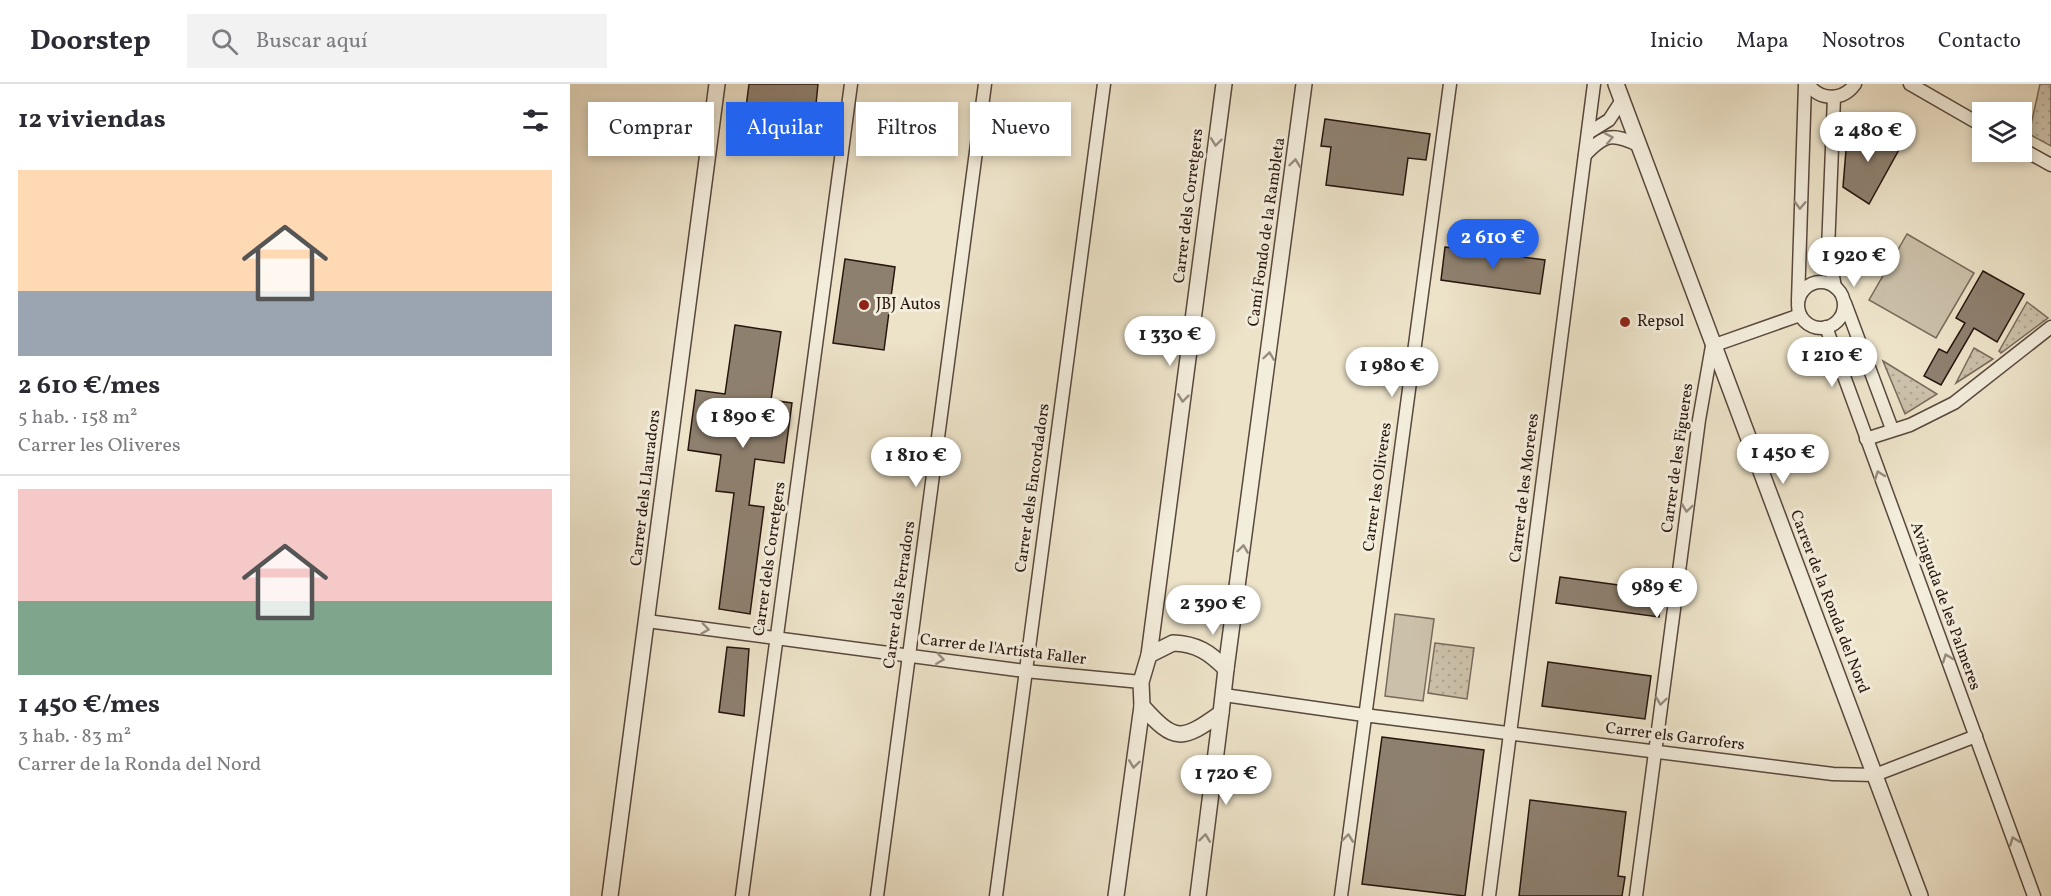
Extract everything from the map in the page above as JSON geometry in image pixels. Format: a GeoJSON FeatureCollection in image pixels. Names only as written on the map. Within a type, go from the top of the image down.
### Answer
{"type":"FeatureCollection","features":[{"type":"Feature","properties":{"kind":"street","name":"Carrer dels Llauradors"},"geometry":{"type":"LineString","coordinates":[[610,896],[717,84]]}},
{"type":"Feature","properties":{"kind":"street","name":"Carrer dels Corretgers"},"geometry":{"type":"LineString","coordinates":[[742,896],[851,84]]}},
{"type":"Feature","properties":{"kind":"street","name":"Carrer dels Ferradors"},"geometry":{"type":"LineString","coordinates":[[877,896],[985,84]]}},
{"type":"Feature","properties":{"kind":"street","name":"Carrer dels Encordadors"},"geometry":{"type":"LineString","coordinates":[[996,896],[1104,84]]}},
{"type":"Feature","properties":{"kind":"street","name":"Carrer dels Corretgers"},"geometry":{"type":"LineString","coordinates":[[1149,655],[1224,84]]}},
{"type":"Feature","properties":{"kind":"street","name":"Camí Fondo de la Rambleta"},"geometry":{"type":"LineString","coordinates":[[1226,669],[1304,84]]}},
{"type":"Feature","properties":{"kind":"street","name":"Carrer les Oliveres"},"geometry":{"type":"LineString","coordinates":[[1341,896],[1450,84]]}},
{"type":"Feature","properties":{"kind":"street","name":"Carrer de les Moreres"},"geometry":{"type":"LineString","coordinates":[[1489,896],[1594,84]]}},
{"type":"Feature","properties":{"kind":"street","name":"Carrer de la Ronda del Nord"},"geometry":{"type":"LineString","coordinates":[[1616,84],[1712,346],[1920,896]]}},
{"type":"Feature","properties":{"kind":"street"},"geometry":{"type":"LineString","coordinates":[[1806,84],[1816,93],[1834,97],[1848,92],[1855,84]]}},
{"type":"Feature","properties":{"kind":"street"},"geometry":{"type":"LineString","coordinates":[[1806,84],[1798,302],[1800,315],[1811,326],[1826,327],[1838,320],[1842,313],[1843,299]]}},
{"type":"Feature","properties":{"kind":"street"},"geometry":{"type":"LineString","coordinates":[[1910,84],[1972,120]]}},
{"type":"Feature","properties":{"kind":"street"},"geometry":{"type":"LineString","coordinates":[[1834,97],[1828,250],[1835,286],[1843,299],[1892,429]]}},
{"type":"Feature","properties":{"kind":"street"},"geometry":{"type":"LineString","coordinates":[[1588,133],[1609,120],[1622,100]]}},
{"type":"Feature","properties":{"kind":"street"},"geometry":{"type":"LineString","coordinates":[[1585,155],[1599,140],[1617,135],[1638,145]]}},
{"type":"Feature","properties":{"kind":"street"},"geometry":{"type":"LineString","coordinates":[[2032,155],[2051,165]]}},
{"type":"Feature","properties":{"kind":"street"},"geometry":{"type":"LineString","coordinates":[[1798,302],[1805,288],[1816,282],[1835,286]]}},
{"type":"Feature","properties":{"kind":"street"},"geometry":{"type":"LineString","coordinates":[[1712,346],[1800,315]]}},
{"type":"Feature","properties":{"kind":"street","name":"Avinguda de les Palmeres"},"geometry":{"type":"LineString","coordinates":[[1826,327],[2034,896]]}},
{"type":"Feature","properties":{"kind":"street"},"geometry":{"type":"LineString","coordinates":[[1866,439],[1910,424],[1954,403],[2051,327]]}},
{"type":"Feature","properties":{"kind":"street","name":"Carrer de les Figueres"},"geometry":{"type":"LineString","coordinates":[[1636,896],[1654,751],[1712,346]]}},
{"type":"Feature","properties":{"kind":"street","name":"Carrer de l'Artista Faller"},"geometry":{"type":"LineString","coordinates":[[647,621],[1025,671],[1141,682]]}},
{"type":"Feature","properties":{"kind":"street"},"geometry":{"type":"LineString","coordinates":[[1116,896],[1142,706],[1141,682],[1149,655],[1173,643],[1190,644],[1208,652],[1226,669],[1198,896]]}},
{"type":"Feature","properties":{"kind":"street","name":"Carrer els Garrofers"},"geometry":{"type":"LineString","coordinates":[[1224,695],[1364,716],[1833,774],[1875,775],[1976,736]]}},
{"type":"Feature","properties":{"kind":"street"},"geometry":{"type":"LineString","coordinates":[[1142,706],[1161,728],[1176,734],[1192,734],[1221,713]]}},
{"type":"Feature","properties":{"kind":"shaded area"},"geometry":{"type":"Polygon","coordinates":[[[2040,84],[2051,84],[2051,146],[2032,136],[2032,120],[2040,84]]]}},
{"type":"Feature","properties":{"kind":"shaded area"},"geometry":{"type":"Polygon","coordinates":[[[1907,234],[1974,273],[1936,338],[1869,300],[1907,234]]]}},
{"type":"Feature","properties":{"kind":"shaded area"},"geometry":{"type":"Polygon","coordinates":[[[2027,302],[2048,318],[2001,353],[1999,351],[2027,302]]]}},
{"type":"Feature","properties":{"kind":"shaded area"},"geometry":{"type":"Polygon","coordinates":[[[1974,348],[1993,359],[1956,383],[1974,348]]]}},
{"type":"Feature","properties":{"kind":"shaded area"},"geometry":{"type":"Polygon","coordinates":[[[1883,361],[1937,394],[1905,414],[1883,361]]]}},
{"type":"Feature","properties":{"kind":"shaded area"},"geometry":{"type":"Polygon","coordinates":[[[1395,614],[1434,619],[1423,701],[1385,696],[1395,614]]]}},
{"type":"Feature","properties":{"kind":"shaded area"},"geometry":{"type":"Polygon","coordinates":[[[1435,643],[1474,648],[1467,699],[1428,693],[1435,643]]]}},
{"type":"Feature","properties":{"kind":"building"},"geometry":{"type":"Polygon","coordinates":[[[749,84],[818,84],[816,102],[747,102],[749,84]]]}},
{"type":"Feature","properties":{"kind":"building"},"geometry":{"type":"Polygon","coordinates":[[[1325,119],[1430,134],[1426,160],[1408,158],[1403,195],[1326,185],[1331,147],[1321,146],[1325,119]]]}},
{"type":"Feature","properties":{"kind":"building"},"geometry":{"type":"Polygon","coordinates":[[[1863,125],[1901,146],[1869,204],[1843,187],[1846,150],[1863,125]]]}},
{"type":"Feature","properties":{"kind":"building"},"geometry":{"type":"Polygon","coordinates":[[[1445,247],[1545,260],[1540,294],[1441,280],[1445,247]]]}},
{"type":"Feature","properties":{"kind":"building","name":"JBJ Autos"},"geometry":{"type":"Polygon","coordinates":[[[845,259],[895,267],[884,350],[833,343],[845,259]]]}},
{"type":"Feature","properties":{"kind":"building"},"geometry":{"type":"Polygon","coordinates":[[[1983,271],[2024,294],[1997,342],[1974,328],[1941,385],[1924,376],[1939,349],[1947,353],[1965,323],[1956,318],[1983,271]]]}},
{"type":"Feature","properties":{"kind":"building"},"geometry":{"type":"Polygon","coordinates":[[[735,325],[781,332],[771,400],[792,403],[784,463],[755,459],[749,505],[764,507],[750,614],[719,609],[734,493],[716,491],[721,455],[688,450],[696,390],[725,394],[735,325]]]}},
{"type":"Feature","properties":{"kind":"building"},"geometry":{"type":"Polygon","coordinates":[[[1560,577],[1662,591],[1659,617],[1556,603],[1560,577]]]}},
{"type":"Feature","properties":{"kind":"building"},"geometry":{"type":"Polygon","coordinates":[[[727,647],[749,649],[744,716],[719,712],[727,647]]]}},
{"type":"Feature","properties":{"kind":"building"},"geometry":{"type":"Polygon","coordinates":[[[1548,662],[1651,676],[1645,719],[1542,706],[1548,662]]]}},
{"type":"Feature","properties":{"kind":"building"},"geometry":{"type":"Polygon","coordinates":[[[1382,737],[1484,750],[1465,896],[1362,884],[1382,737]]]}},
{"type":"Feature","properties":{"kind":"building"},"geometry":{"type":"Polygon","coordinates":[[[1530,800],[1626,812],[1618,876],[1625,877],[1622,896],[1519,896],[1530,800]]]}},
{"type":"Feature","properties":{"kind":"place","name":"JBJ Autos"},"geometry":{"type":"Point","coordinates":[864,305]}},
{"type":"Feature","properties":{"kind":"place","name":"Repsol"},"geometry":{"type":"Point","coordinates":[1625,322]}}]}
